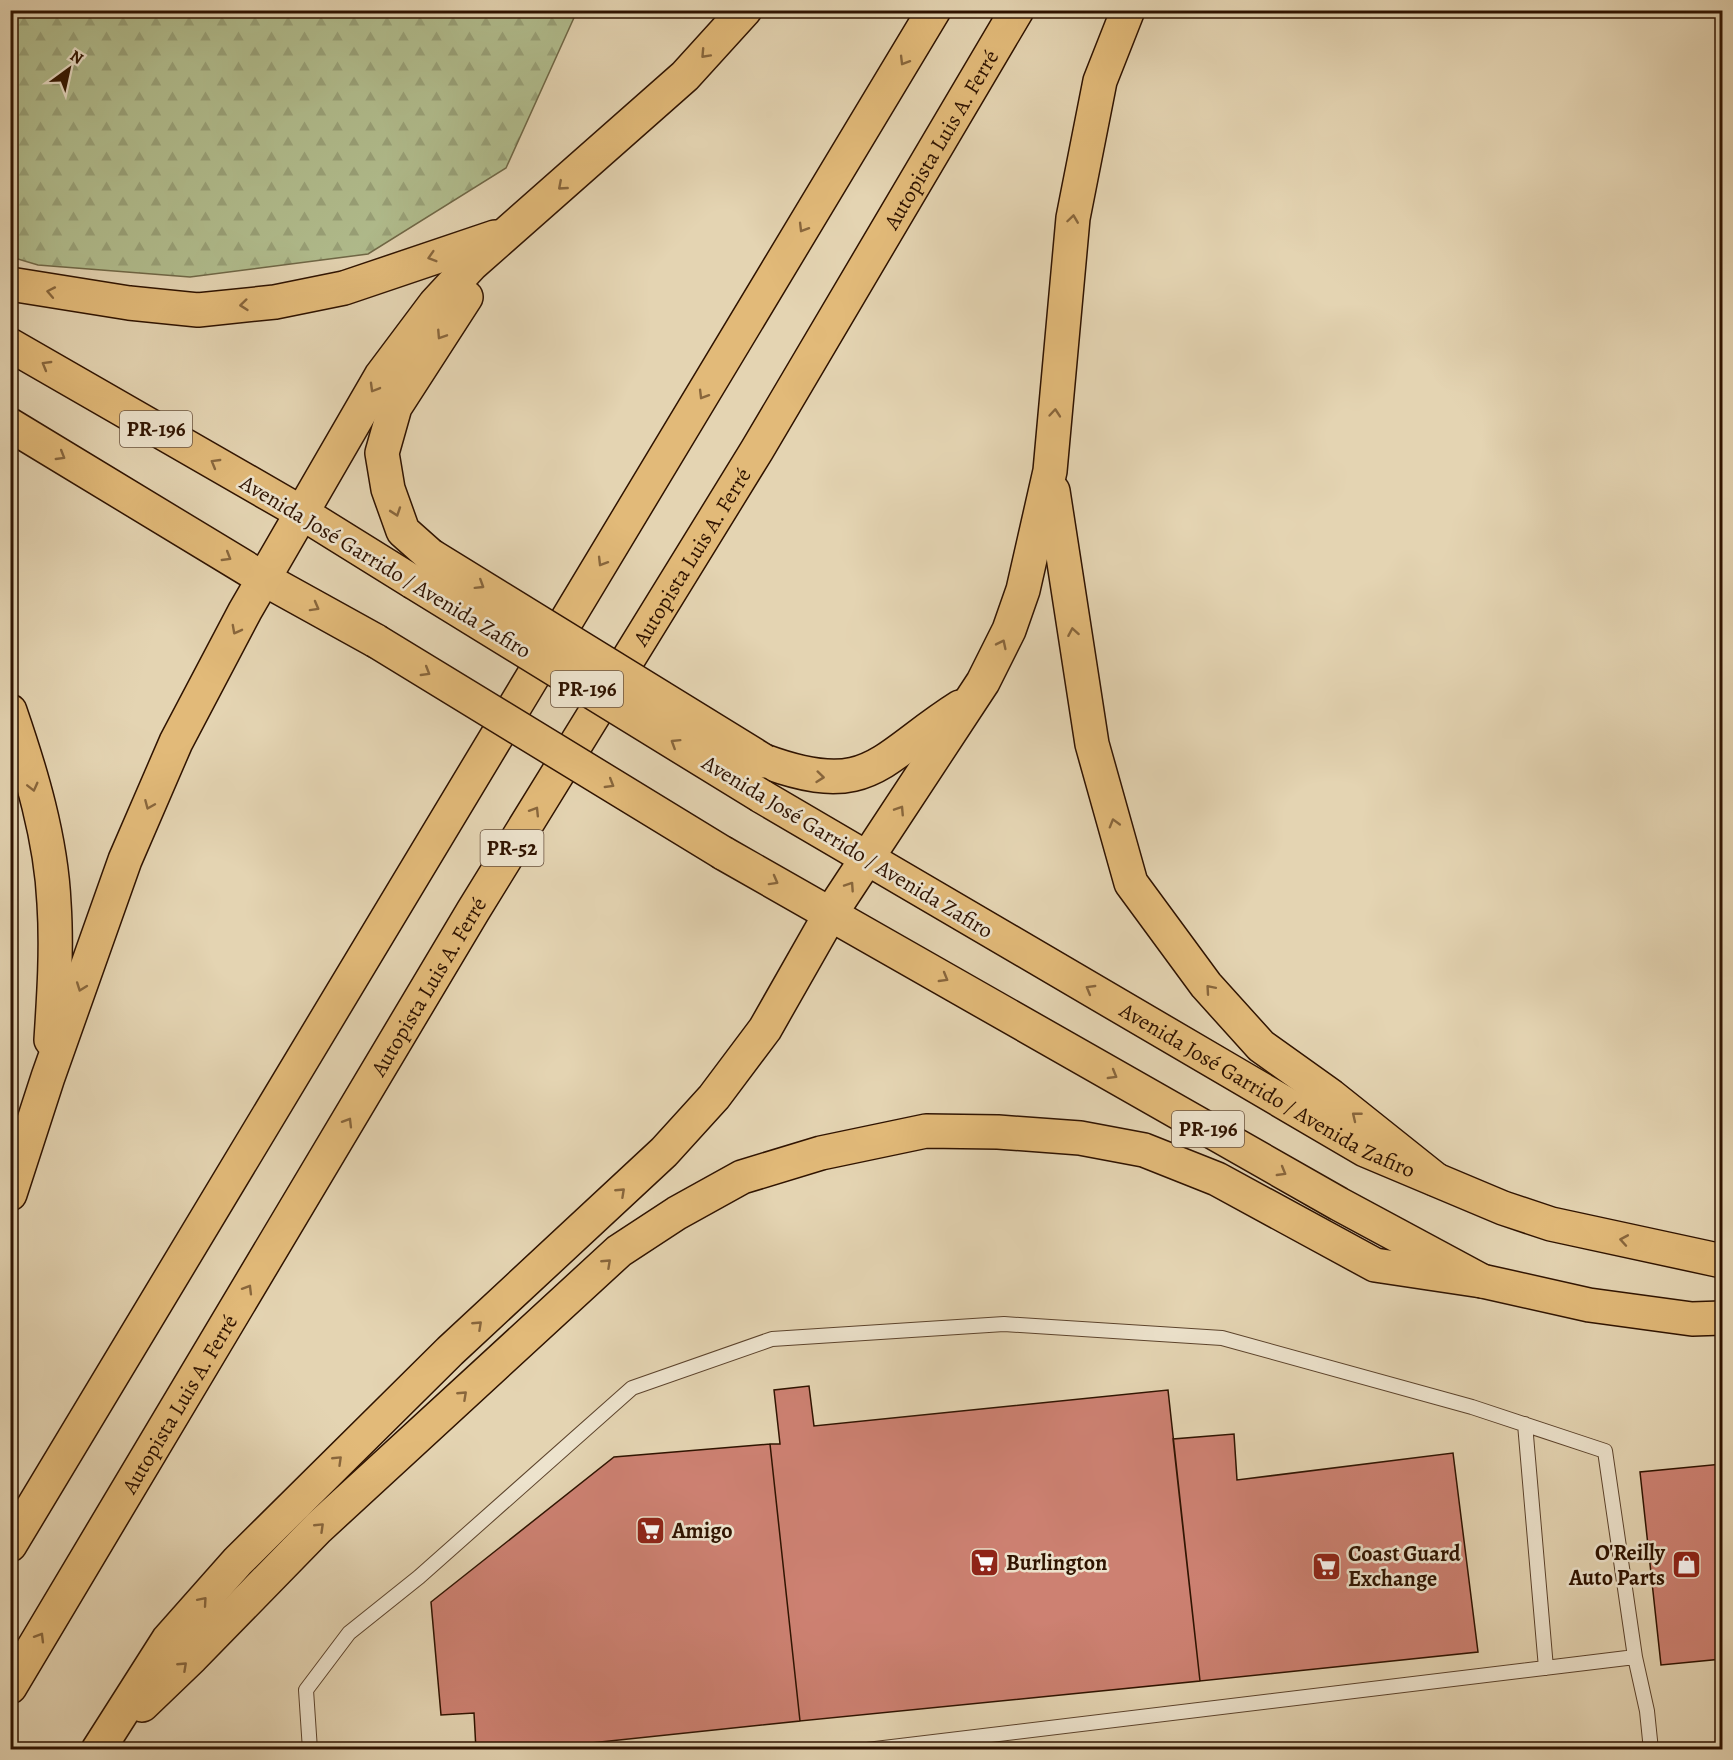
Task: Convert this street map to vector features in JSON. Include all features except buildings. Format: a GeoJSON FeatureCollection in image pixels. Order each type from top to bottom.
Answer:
{"type":"FeatureCollection","features":[{"type":"Feature","properties":{"kind":"main road"},"geometry":{"type":"LineString","coordinates":[[10,1194],[48,1077],[125,860],[167,764],[264,579],[381,376],[435,304],[471,265],[685,76],[745,10]]}},
{"type":"Feature","properties":{"kind":"main road"},"geometry":{"type":"LineString","coordinates":[[10,1545],[934,10]]}},
{"type":"Feature","properties":{"kind":"main road","name":"Autopista Luis A. Ferré"},"geometry":{"type":"LineString","coordinates":[[10,1687],[473,911],[757,450],[1017,10]]}},
{"type":"Feature","properties":{"kind":"main road"},"geometry":{"type":"LineString","coordinates":[[104,1742],[168,1640],[245,1553],[450,1351],[664,1152],[714,1097],[765,1029],[831,913],[984,682],[1009,630],[1023,590],[1050,471],[1073,218],[1100,81],[1128,10]]}},
{"type":"Feature","properties":{"kind":"main road"},"geometry":{"type":"LineString","coordinates":[[10,284],[129,303],[209,309],[275,302],[344,288],[406,265],[508,233]]}},
{"type":"Feature","properties":{"kind":"main road"},"geometry":{"type":"LineString","coordinates":[[508,233],[395,407],[382,453],[388,489],[403,531],[430,555],[764,761],[798,774],[826,778],[850,777],[892,759],[927,728],[971,700]]}},
{"type":"Feature","properties":{"kind":"main road","name":"Avenida José Garrido / Avenida Zafiro"},"geometry":{"type":"LineString","coordinates":[[10,345],[302,513],[760,796],[1365,1150],[1503,1208],[1551,1224],[1722,1261]]}},
{"type":"Feature","properties":{"kind":"main road","name":"PR-196"},"geometry":{"type":"LineString","coordinates":[[10,425],[264,579],[376,641],[723,853],[1339,1204],[1482,1281],[1589,1305],[1712,1321]]}},
{"type":"Feature","properties":{"kind":"main road"},"geometry":{"type":"LineString","coordinates":[[1050,471],[1070,618],[1092,744],[1131,883],[1206,985],[1261,1046],[1331,1096],[1435,1179]]}},
{"type":"Feature","properties":{"kind":"main road"},"geometry":{"type":"LineString","coordinates":[[10,711],[26,758],[44,831],[54,901],[54,993],[48,1077]]}},
{"type":"Feature","properties":{"kind":"main road"},"geometry":{"type":"LineString","coordinates":[[104,1742],[192,1658],[318,1528],[619,1251],[677,1213],[742,1177],[821,1153],[926,1131],[998,1132],[1080,1138],[1144,1150],[1216,1179],[1375,1265],[1482,1281]]}},
{"type":"Feature","properties":{"kind":"main road"},"geometry":{"type":"LineString","coordinates":[[1671,1249],[1722,1242]]}},
{"type":"Feature","properties":{"kind":"lane"},"geometry":{"type":"LineString","coordinates":[[310,1749],[306,1690],[349,1633],[419,1577],[632,1388],[772,1339],[1004,1324],[1222,1338],[1472,1407],[1605,1451],[1635,1657],[1647,1711],[1651,1749]]}},
{"type":"Feature","properties":{"kind":"lane"},"geometry":{"type":"LineString","coordinates":[[1525,1425],[1546,1668]]}},
{"type":"Feature","properties":{"kind":"lane"},"geometry":{"type":"LineString","coordinates":[[867,1749],[1635,1657]]}},
{"type":"Feature","properties":{"kind":"green space"},"geometry":{"type":"Polygon","coordinates":[[[10,11],[577,11],[506,168],[368,254],[190,277],[38,265],[11,257],[10,11]]]}},
{"type":"Feature","properties":{"kind":"place","name":"Amigo"},"geometry":{"type":"Point","coordinates":[651,1530]}},
{"type":"Feature","properties":{"kind":"place","name":"Burlington"},"geometry":{"type":"Point","coordinates":[985,1562]}},
{"type":"Feature","properties":{"kind":"place","name":"O'Reilly Auto Parts"},"geometry":{"type":"Point","coordinates":[1686,1565]}},
{"type":"Feature","properties":{"kind":"place","name":"Coast Guard Exchange"},"geometry":{"type":"Point","coordinates":[1327,1566]}}]}
